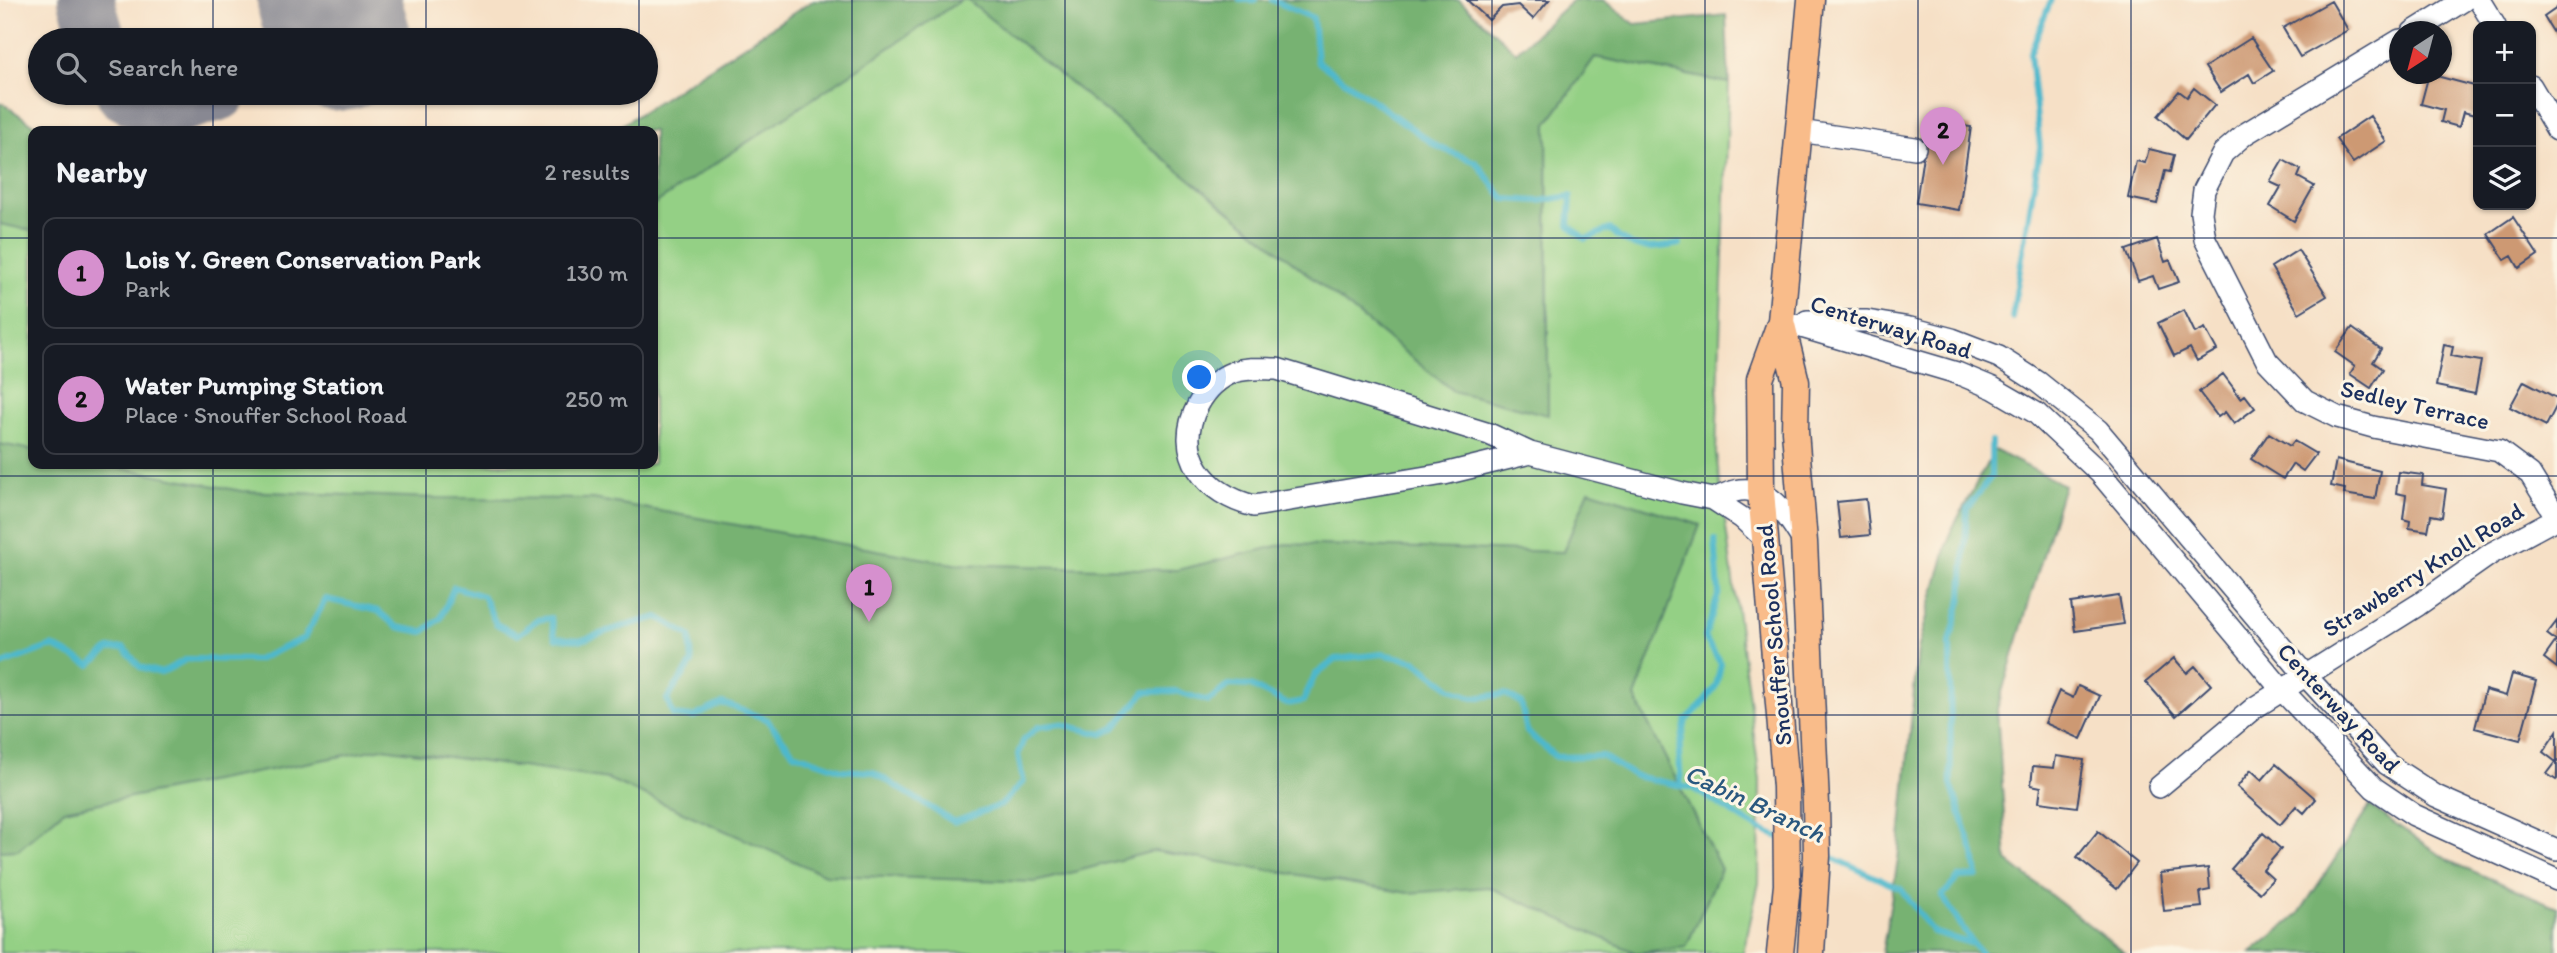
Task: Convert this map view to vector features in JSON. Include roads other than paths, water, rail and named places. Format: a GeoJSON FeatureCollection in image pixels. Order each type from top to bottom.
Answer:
{"type":"FeatureCollection","features":[{"type":"Feature","properties":{"kind":"main road","name":"Snouffer School Road"},"geometry":{"type":"LineString","coordinates":[[1780,953],[1787,885],[1786,787],[1761,491],[1760,379],[1782,321],[1811,0]]}},
{"type":"Feature","properties":{"kind":"main road","name":"Snouffer School Road"},"geometry":{"type":"LineString","coordinates":[[1782,321],[1796,382],[1795,430],[1804,542],[1816,804],[1815,903],[1811,953]]}},
{"type":"Feature","properties":{"kind":"street"},"geometry":{"type":"LineString","coordinates":[[2431,21],[2464,0]]}},
{"type":"Feature","properties":{"kind":"street"},"geometry":{"type":"LineString","coordinates":[[2479,0],[2492,21]]}},
{"type":"Feature","properties":{"kind":"street","name":"Sedley Terrace"},"geometry":{"type":"LineString","coordinates":[[2389,46],[2245,134],[2223,153],[2204,190],[2201,212],[2205,239],[2267,361],[2305,401],[2337,417],[2373,427],[2499,451],[2530,474],[2557,518]]}},
{"type":"Feature","properties":{"kind":"street"},"geometry":{"type":"LineString","coordinates":[[2536,94],[2557,130]]}},
{"type":"Feature","properties":{"kind":"street"},"geometry":{"type":"LineString","coordinates":[[1799,131],[1915,148]]}},
{"type":"Feature","properties":{"kind":"street","name":"Centerway Road"},"geometry":{"type":"LineString","coordinates":[[1782,321],[1867,321],[1910,328],[1952,339],[1999,358],[2038,382],[2098,430],[2305,675],[2387,764],[2436,796],[2557,850]]}},
{"type":"Feature","properties":{"kind":"street","name":"Centerway Road"},"geometry":{"type":"LineString","coordinates":[[1782,321],[1957,373],[1993,388],[2036,413],[2100,473],[2282,690],[2374,788],[2414,815],[2557,880]]}},
{"type":"Feature","properties":{"kind":"street"},"geometry":{"type":"LineString","coordinates":[[1530,453],[1444,474],[1254,506],[1236,502],[1209,484],[1197,468],[1189,441],[1195,411],[1205,394],[1225,377],[1251,368],[1277,369],[1478,430],[1530,453],[1713,499],[1742,518],[1766,540]]}},
{"type":"Feature","properties":{"kind":"street"},"geometry":{"type":"LineString","coordinates":[[1713,499],[1739,490],[1761,491],[1785,512],[1804,542]]}},
{"type":"Feature","properties":{"kind":"street","name":"Strawberry Knoll Road"},"geometry":{"type":"LineString","coordinates":[[2159,787],[2254,708],[2418,605],[2492,553],[2557,518]]}},
{"type":"Feature","properties":{"kind":"waterway"},"geometry":{"type":"LineString","coordinates":[[1240,0],[1255,0]]}},
{"type":"Feature","properties":{"kind":"waterway"},"geometry":{"type":"LineString","coordinates":[[1272,0],[1313,18],[1317,61],[1438,147],[1476,162],[1504,199],[1539,201],[1571,196],[1569,225],[1585,239],[1610,229],[1634,246],[1680,244]]}},
{"type":"Feature","properties":{"kind":"waterway"},"geometry":{"type":"LineString","coordinates":[[2012,318],[2040,147],[2030,54],[2051,0]]}},
{"type":"Feature","properties":{"kind":"waterway"},"geometry":{"type":"LineString","coordinates":[[1973,944],[1942,896],[1959,877],[1977,876],[1974,854],[1951,784],[1950,642],[1962,597],[1967,509],[1991,477],[1991,442]]}},
{"type":"Feature","properties":{"kind":"waterway"},"geometry":{"type":"LineString","coordinates":[[1681,786],[1679,753],[1686,720],[1716,686],[1721,664],[1705,638],[1719,592],[1715,540]]}},
{"type":"Feature","properties":{"kind":"waterway","name":"Cabin Branch"},"geometry":{"type":"LineString","coordinates":[[0,665],[52,646],[90,665],[109,649],[124,648],[140,667],[161,673],[187,659],[257,660],[304,638],[326,599],[378,611],[397,627],[423,632],[441,618],[454,587],[483,596],[496,624],[518,635],[537,620],[551,618],[555,638],[582,640],[658,617],[690,636],[692,663],[667,699],[673,715],[693,717],[723,703],[766,719],[794,753],[842,770],[873,772],[954,822],[1001,805],[1023,782],[1018,754],[1024,739],[1038,727],[1060,724],[1102,734],[1114,728],[1145,692],[1175,691],[1208,701],[1229,685],[1251,686],[1287,704],[1303,701],[1315,675],[1336,659],[1382,654],[1415,661],[1450,688],[1473,698],[1505,694],[1521,703],[1527,732],[1556,757],[1602,756],[1635,776],[1692,788],[1757,828],[1781,838]]}},
{"type":"Feature","properties":{"kind":"waterway","name":"Cabin Branch"},"geometry":{"type":"LineString","coordinates":[[1824,854],[1901,889],[1933,932],[1973,944],[1981,953]]}},
{"type":"Feature","properties":{"kind":"place","name":"Water Pumping Station"},"geometry":{"type":"Point","coordinates":[1943,165]}},
{"type":"Feature","properties":{"kind":"place","name":"Lois Y. Green Conservation Park"},"geometry":{"type":"Point","coordinates":[869,622]}}]}
